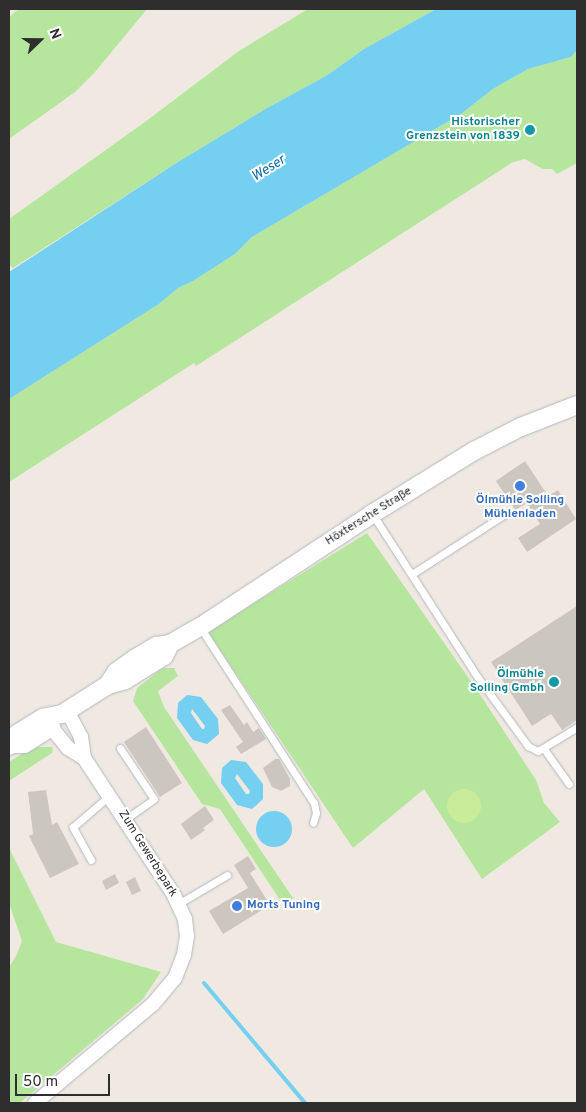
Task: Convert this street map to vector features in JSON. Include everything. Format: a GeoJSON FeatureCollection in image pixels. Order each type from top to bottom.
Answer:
{"type":"FeatureCollection","features":[{"type":"Feature","properties":{"kind":"street","name":"Höxtersche Straße"},"geometry":{"type":"LineString","coordinates":[[10,745],[24,744],[108,685],[116,672],[136,658],[156,646],[170,644],[200,627],[372,514],[474,451],[520,428],[577,405]]}},
{"type":"Feature","properties":{"kind":"street","name":"Zum Gewerbepark"},"geometry":{"type":"LineString","coordinates":[[60,717],[81,738],[84,758]]}},
{"type":"Feature","properties":{"kind":"street","name":"Zum Gewerbepark"},"geometry":{"type":"LineString","coordinates":[[35,1103],[153,1004],[175,978],[184,955],[187,936],[185,919],[178,904],[126,819],[84,758],[68,748],[60,717]]}},
{"type":"Feature","properties":{"kind":"lane"},"geometry":{"type":"LineString","coordinates":[[372,514],[474,672],[528,746],[538,751],[544,749],[577,727]]}},
{"type":"Feature","properties":{"kind":"lane"},"geometry":{"type":"LineString","coordinates":[[412,574],[505,514]]}},
{"type":"Feature","properties":{"kind":"lane"},"geometry":{"type":"LineString","coordinates":[[200,627],[309,795],[316,812],[312,823]]}},
{"type":"Feature","properties":{"kind":"lane"},"geometry":{"type":"LineString","coordinates":[[120,748],[154,799],[126,819]]}},
{"type":"Feature","properties":{"kind":"lane"},"geometry":{"type":"LineString","coordinates":[[544,749],[569,784]]}},
{"type":"Feature","properties":{"kind":"lane"},"geometry":{"type":"LineString","coordinates":[[91,860],[73,826],[110,795]]}},
{"type":"Feature","properties":{"kind":"lane"},"geometry":{"type":"LineString","coordinates":[[178,904],[227,875]]}},
{"type":"Feature","properties":{"kind":"green space"},"geometry":{"type":"Polygon","coordinates":[[[19,9],[147,9],[95,72],[75,92],[9,139],[9,17],[19,9]]]}},
{"type":"Feature","properties":{"kind":"green space"},"geometry":{"type":"Polygon","coordinates":[[[308,9],[436,9],[364,49],[326,76],[267,108],[178,162],[13,268],[9,265],[9,219],[145,122],[239,51],[308,9]]]}},
{"type":"Feature","properties":{"kind":"green space"},"geometry":{"type":"Polygon","coordinates":[[[577,50],[577,163],[557,174],[552,169],[543,169],[525,159],[513,162],[196,366],[194,363],[9,482],[9,399],[159,304],[178,288],[193,281],[235,254],[252,237],[461,114],[493,89],[528,69],[571,57],[577,50]]]}},
{"type":"Feature","properties":{"kind":"green space"},"geometry":{"type":"Polygon","coordinates":[[[367,533],[477,690],[536,780],[544,803],[560,822],[482,879],[424,789],[353,848],[208,632],[367,533]]]}},
{"type":"Feature","properties":{"kind":"green space"},"geometry":{"type":"Polygon","coordinates":[[[163,668],[174,668],[178,676],[158,691],[164,707],[293,898],[284,906],[220,809],[202,804],[133,701],[137,688],[163,668]]]}},
{"type":"Feature","properties":{"kind":"green space"},"geometry":{"type":"Polygon","coordinates":[[[33,747],[53,747],[52,753],[9,781],[9,762],[33,747]]]}},
{"type":"Feature","properties":{"kind":"green space"},"geometry":{"type":"Polygon","coordinates":[[[464,789],[471,790],[476,794],[480,799],[480,813],[476,818],[471,822],[464,823],[457,822],[452,818],[448,813],[447,806],[448,799],[452,794],[457,790],[464,789]]]}},
{"type":"Feature","properties":{"kind":"green space"},"geometry":{"type":"Polygon","coordinates":[[[9,848],[56,942],[161,972],[143,999],[20,1103],[9,1103],[9,967],[22,941],[9,903],[9,848]]]}},
{"type":"Feature","properties":{"kind":"water","name":"Weser"},"geometry":{"type":"Polygon","coordinates":[[[436,9],[577,9],[577,50],[571,57],[528,69],[493,89],[461,114],[252,237],[235,254],[193,281],[178,288],[159,304],[9,399],[9,272],[178,162],[267,108],[326,76],[364,49],[436,9]]]}},
{"type":"Feature","properties":{"kind":"water"},"geometry":{"type":"Polygon","coordinates":[[[187,695],[201,697],[218,719],[219,734],[207,744],[193,740],[177,718],[178,703],[187,695]],[[192,709],[191,713],[202,729],[205,726],[192,709]]]}},
{"type":"Feature","properties":{"kind":"water"},"geometry":{"type":"Polygon","coordinates":[[[231,760],[246,762],[263,784],[263,799],[252,809],[237,805],[221,783],[222,768],[231,760]],[[237,774],[235,778],[246,794],[249,794],[250,791],[237,774]]]}},
{"type":"Feature","properties":{"kind":"water"},"geometry":{"type":"Polygon","coordinates":[[[274,811],[281,812],[287,816],[291,822],[291,836],[287,842],[281,846],[274,847],[267,846],[261,842],[257,836],[256,829],[257,822],[261,816],[267,812],[274,811]]]}},
{"type":"Feature","properties":{"kind":"building"},"geometry":{"type":"Polygon","coordinates":[[[525,461],[548,496],[558,490],[576,519],[527,552],[518,538],[540,524],[527,503],[515,510],[496,481],[525,461]]]}},
{"type":"Feature","properties":{"kind":"building","name":"Ölmühle Solling Gmbh"},"geometry":{"type":"Polygon","coordinates":[[[577,606],[577,720],[562,730],[551,714],[532,726],[491,662],[577,606]]]}},
{"type":"Feature","properties":{"kind":"building"},"geometry":{"type":"Polygon","coordinates":[[[230,705],[244,725],[247,722],[253,732],[259,728],[266,739],[241,754],[236,747],[243,742],[221,710],[230,705]]]}},
{"type":"Feature","properties":{"kind":"building"},"geometry":{"type":"Polygon","coordinates":[[[146,727],[182,783],[160,797],[124,742],[146,727]]]}},
{"type":"Feature","properties":{"kind":"building"},"geometry":{"type":"Polygon","coordinates":[[[275,759],[279,759],[290,779],[290,786],[281,791],[272,787],[263,768],[275,759]]]}},
{"type":"Feature","properties":{"kind":"building"},"geometry":{"type":"Polygon","coordinates":[[[46,790],[52,825],[57,822],[79,864],[50,878],[29,836],[33,834],[28,792],[46,790]]]}},
{"type":"Feature","properties":{"kind":"building"},"geometry":{"type":"Polygon","coordinates":[[[205,806],[214,820],[203,828],[205,830],[191,840],[181,824],[205,806]]]}},
{"type":"Feature","properties":{"kind":"building"},"geometry":{"type":"Polygon","coordinates":[[[248,856],[256,869],[250,873],[270,905],[223,934],[209,911],[248,888],[234,865],[248,856]]]}},
{"type":"Feature","properties":{"kind":"building"},"geometry":{"type":"Polygon","coordinates":[[[115,874],[119,883],[106,890],[102,881],[115,874]]]}},
{"type":"Feature","properties":{"kind":"building"},"geometry":{"type":"Polygon","coordinates":[[[135,877],[141,891],[132,895],[126,882],[135,877]]]}},
{"type":"Feature","properties":{"kind":"waterway"},"geometry":{"type":"LineString","coordinates":[[204,983],[305,1103]]}},
{"type":"Feature","properties":{"kind":"place","name":"Historischer Grenzstein von 1839"},"geometry":{"type":"Point","coordinates":[530,130]}},
{"type":"Feature","properties":{"kind":"place","name":"Ölmühle Solling Mühlenladen"},"geometry":{"type":"Point","coordinates":[520,486]}},
{"type":"Feature","properties":{"kind":"place","name":"Ölmühle Solling Gmbh"},"geometry":{"type":"Point","coordinates":[554,682]}},
{"type":"Feature","properties":{"kind":"place","name":"Morts Tuning"},"geometry":{"type":"Point","coordinates":[237,906]}}]}
